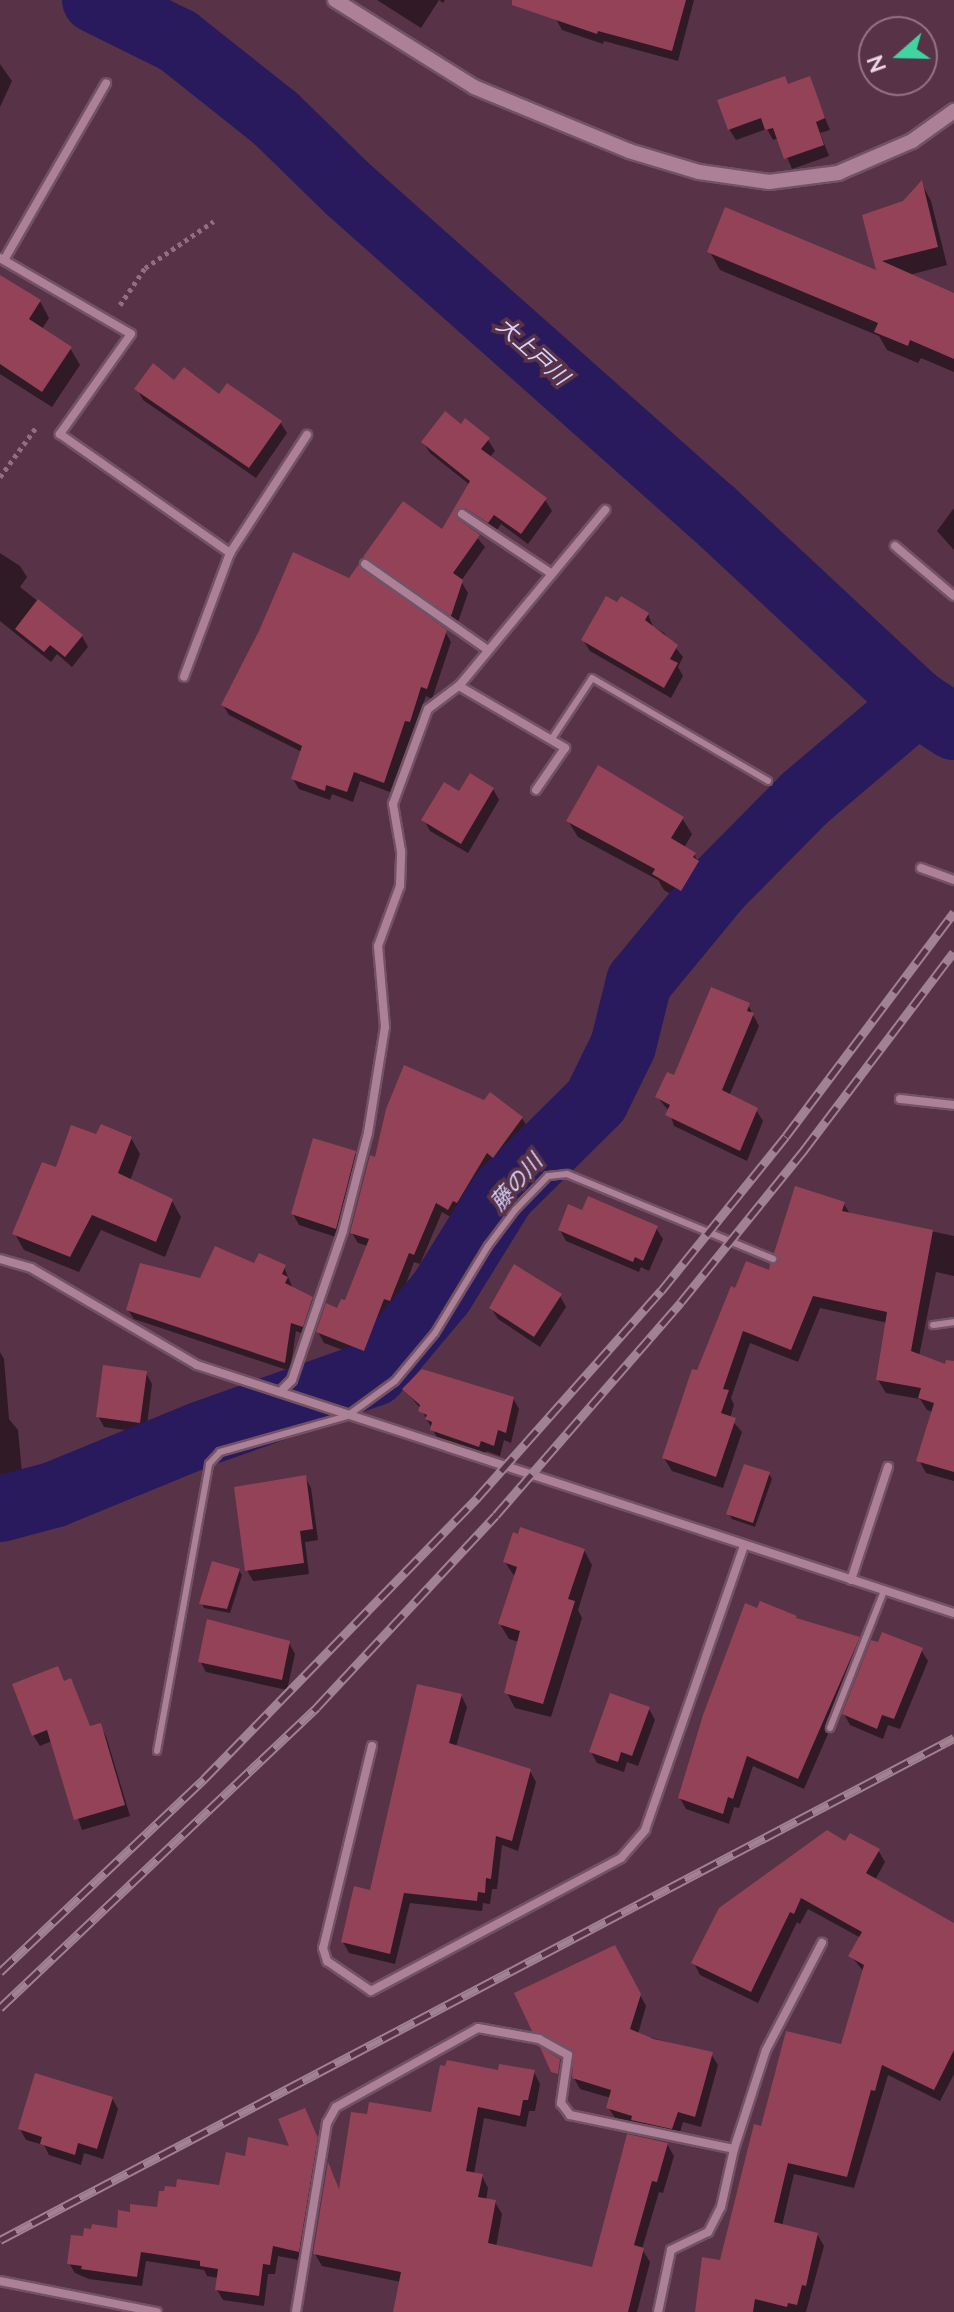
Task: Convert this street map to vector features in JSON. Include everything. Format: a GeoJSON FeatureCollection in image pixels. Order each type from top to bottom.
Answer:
{"type":"FeatureCollection","features":[{"type":"Feature","properties":{"kind":"street"},"geometry":{"type":"LineString","coordinates":[[335,0],[474,87],[629,151],[699,172],[769,182],[838,173],[912,141],[953,117]]}},
{"type":"Feature","properties":{"kind":"street"},"geometry":{"type":"LineString","coordinates":[[106,83],[2,259],[131,334],[60,434],[230,553]]}},
{"type":"Feature","properties":{"kind":"street"},"geometry":{"type":"LineString","coordinates":[[184,677],[230,553],[307,435]]}},
{"type":"Feature","properties":{"kind":"street"},"geometry":{"type":"LineString","coordinates":[[286,1391],[343,1231],[368,1133],[385,1027],[378,946],[400,886],[401,851],[393,804],[428,709],[459,686],[605,510]]}},
{"type":"Feature","properties":{"kind":"street"},"geometry":{"type":"LineString","coordinates":[[462,514],[552,574]]}},
{"type":"Feature","properties":{"kind":"street"},"geometry":{"type":"LineString","coordinates":[[895,546],[954,596]]}},
{"type":"Feature","properties":{"kind":"street"},"geometry":{"type":"LineString","coordinates":[[365,564],[488,650]]}},
{"type":"Feature","properties":{"kind":"street"},"geometry":{"type":"LineString","coordinates":[[459,686],[565,748],[536,790]]}},
{"type":"Feature","properties":{"kind":"street"},"geometry":{"type":"LineString","coordinates":[[921,868],[954,880]]}},
{"type":"Feature","properties":{"kind":"street"},"geometry":{"type":"LineString","coordinates":[[900,1099],[954,1105]]}},
{"type":"Feature","properties":{"kind":"street"},"geometry":{"type":"LineString","coordinates":[[0,1259],[31,1268],[197,1365],[286,1391],[319,1407],[954,1613]]}},
{"type":"Feature","properties":{"kind":"street"},"geometry":{"type":"LineString","coordinates":[[851,1580],[888,1467]]}},
{"type":"Feature","properties":{"kind":"street"},"geometry":{"type":"LineString","coordinates":[[372,1746],[323,1948],[327,1961],[371,1991],[621,1858],[645,1830],[744,1546]]}},
{"type":"Feature","properties":{"kind":"street"},"geometry":{"type":"LineString","coordinates":[[658,2312],[671,2250],[708,2232],[721,2207],[734,2149],[766,2050],[822,1943]]}},
{"type":"Feature","properties":{"kind":"street"},"geometry":{"type":"LineString","coordinates":[[296,2312],[327,2123],[336,2107],[478,2028],[539,2039],[568,2055],[561,2103],[570,2115],[734,2149]]}},
{"type":"Feature","properties":{"kind":"street"},"geometry":{"type":"LineString","coordinates":[[0,2281],[153,2312]]}},
{"type":"Feature","properties":{"kind":"lane"},"geometry":{"type":"LineString","coordinates":[[551,740],[592,678],[768,781]]}},
{"type":"Feature","properties":{"kind":"lane"},"geometry":{"type":"LineString","coordinates":[[157,1751],[209,1464],[220,1452],[347,1416],[395,1381],[435,1333],[488,1246],[515,1210],[548,1176],[567,1174],[773,1259]]}},
{"type":"Feature","properties":{"kind":"lane"},"geometry":{"type":"LineString","coordinates":[[933,1325],[954,1322]]}},
{"type":"Feature","properties":{"kind":"lane"},"geometry":{"type":"LineString","coordinates":[[830,1728],[884,1591]]}},
{"type":"Feature","properties":{"kind":"building"},"geometry":{"type":"Polygon","coordinates":[[[512,0],[686,0],[672,51],[598,31],[597,34],[512,5],[512,0]]]}},
{"type":"Feature","properties":{"kind":"building"},"geometry":{"type":"Polygon","coordinates":[[[785,76],[788,84],[810,76],[825,118],[816,122],[824,145],[784,159],[773,128],[765,130],[761,118],[728,130],[717,100],[785,76]]]}},
{"type":"Feature","properties":{"kind":"building"},"geometry":{"type":"Polygon","coordinates":[[[922,180],[938,247],[882,261],[954,293],[954,359],[910,340],[908,346],[874,332],[878,323],[707,252],[725,207],[876,270],[862,215],[903,201],[922,180]]]}},
{"type":"Feature","properties":{"kind":"building"},"geometry":{"type":"Polygon","coordinates":[[[0,275],[41,300],[29,319],[72,347],[42,392],[0,364],[0,275]]]}},
{"type":"Feature","properties":{"kind":"building"},"geometry":{"type":"Polygon","coordinates":[[[153,363],[174,380],[184,367],[219,394],[227,383],[282,421],[249,468],[134,389],[153,363]]]}},
{"type":"Feature","properties":{"kind":"building"},"geometry":{"type":"Polygon","coordinates":[[[445,411],[461,424],[465,418],[490,438],[481,449],[547,498],[521,534],[494,515],[488,523],[465,508],[457,510],[458,519],[480,535],[453,573],[463,580],[451,616],[363,557],[403,501],[442,529],[470,481],[421,442],[445,411]]]}},
{"type":"Feature","properties":{"kind":"building"},"geometry":{"type":"Polygon","coordinates":[[[293,552],[349,578],[358,565],[447,630],[427,689],[421,687],[410,722],[405,721],[384,783],[354,772],[347,792],[326,785],[325,791],[291,779],[302,746],[221,705],[259,631],[293,552]]]}},
{"type":"Feature","properties":{"kind":"building"},"geometry":{"type":"Polygon","coordinates":[[[606,596],[617,602],[621,596],[649,613],[645,620],[678,645],[670,659],[678,663],[664,688],[581,640],[606,596]]]}},
{"type":"Feature","properties":{"kind":"building"},"geometry":{"type":"Polygon","coordinates":[[[38,599],[83,635],[65,657],[50,645],[44,652],[15,629],[38,599]]]}},
{"type":"Feature","properties":{"kind":"building"},"geometry":{"type":"Polygon","coordinates":[[[598,765],[684,817],[671,838],[696,853],[693,857],[699,861],[681,891],[652,874],[655,869],[566,821],[598,765]]]}},
{"type":"Feature","properties":{"kind":"building"},"geometry":{"type":"Polygon","coordinates":[[[470,773],[494,788],[461,844],[421,820],[444,782],[459,791],[470,773]]]}},
{"type":"Feature","properties":{"kind":"building"},"geometry":{"type":"Polygon","coordinates":[[[711,987],[750,1003],[747,1011],[754,1013],[722,1090],[758,1108],[740,1151],[665,1115],[670,1105],[655,1097],[667,1072],[674,1075],[711,987]]]}},
{"type":"Feature","properties":{"kind":"building"},"geometry":{"type":"Polygon","coordinates":[[[404,1065],[484,1100],[490,1092],[523,1117],[493,1158],[487,1153],[457,1203],[453,1201],[448,1210],[436,1203],[414,1255],[409,1253],[390,1301],[384,1299],[364,1351],[316,1332],[326,1303],[337,1308],[341,1299],[345,1300],[369,1239],[350,1233],[370,1155],[375,1157],[386,1109],[404,1065]]]}},
{"type":"Feature","properties":{"kind":"building"},"geometry":{"type":"Polygon","coordinates":[[[101,1124],[132,1137],[118,1173],[173,1199],[156,1242],[92,1215],[70,1257],[12,1234],[42,1162],[56,1167],[71,1125],[96,1134],[101,1124]]]}},
{"type":"Feature","properties":{"kind":"building"},"geometry":{"type":"Polygon","coordinates":[[[313,1138],[356,1151],[336,1229],[291,1214],[313,1138]]]}},
{"type":"Feature","properties":{"kind":"building"},"geometry":{"type":"Polygon","coordinates":[[[795,1186],[845,1202],[842,1211],[933,1230],[911,1351],[945,1364],[946,1360],[954,1361],[954,1472],[916,1461],[934,1403],[918,1398],[921,1388],[876,1380],[887,1312],[813,1296],[791,1350],[743,1331],[723,1389],[729,1390],[721,1413],[736,1418],[716,1477],[662,1458],[692,1369],[697,1370],[731,1286],[735,1288],[746,1261],[769,1270],[770,1264],[778,1262],[774,1253],[795,1186]]]}},
{"type":"Feature","properties":{"kind":"building"},"geometry":{"type":"Polygon","coordinates":[[[588,1196],[658,1226],[643,1261],[635,1257],[633,1262],[558,1230],[568,1204],[582,1210],[588,1196]]]}},
{"type":"Feature","properties":{"kind":"building"},"geometry":{"type":"Polygon","coordinates":[[[215,1246],[254,1263],[259,1253],[286,1265],[282,1274],[288,1277],[285,1283],[313,1297],[303,1327],[291,1323],[285,1363],[126,1310],[140,1263],[200,1278],[215,1246]]]}},
{"type":"Feature","properties":{"kind":"building"},"geometry":{"type":"Polygon","coordinates":[[[514,1264],[562,1294],[534,1337],[489,1308],[514,1264]]]}},
{"type":"Feature","properties":{"kind":"building"},"geometry":{"type":"Polygon","coordinates":[[[103,1365],[147,1371],[140,1423],[96,1417],[103,1365]]]}},
{"type":"Feature","properties":{"kind":"building"},"geometry":{"type":"Polygon","coordinates":[[[422,1369],[514,1397],[506,1433],[498,1430],[494,1446],[481,1441],[479,1447],[430,1430],[432,1422],[425,1419],[427,1415],[418,1411],[420,1405],[402,1389],[422,1369]]]}},
{"type":"Feature","properties":{"kind":"building"},"geometry":{"type":"Polygon","coordinates":[[[744,1464],[770,1472],[753,1523],[726,1514],[744,1464]]]}},
{"type":"Feature","properties":{"kind":"building"},"geometry":{"type":"Polygon","coordinates":[[[306,1475],[313,1529],[300,1531],[304,1563],[245,1571],[234,1487],[306,1475]]]}},
{"type":"Feature","properties":{"kind":"building"},"geometry":{"type":"Polygon","coordinates":[[[520,1527],[585,1549],[568,1599],[575,1601],[543,1704],[504,1693],[520,1631],[498,1624],[517,1567],[503,1562],[513,1532],[518,1534],[520,1527]]]}},
{"type":"Feature","properties":{"kind":"building"},"geometry":{"type":"Polygon","coordinates":[[[212,1561],[240,1569],[227,1609],[199,1604],[212,1561]]]}},
{"type":"Feature","properties":{"kind":"building"},"geometry":{"type":"Polygon","coordinates":[[[760,1601],[796,1618],[860,1637],[798,1779],[747,1756],[733,1799],[728,1797],[723,1814],[678,1798],[703,1715],[745,1603],[757,1608],[760,1601]]]}},
{"type":"Feature","properties":{"kind":"building"},"geometry":{"type":"Polygon","coordinates":[[[207,1619],[290,1641],[282,1680],[198,1662],[207,1619]]]}},
{"type":"Feature","properties":{"kind":"building"},"geometry":{"type":"Polygon","coordinates":[[[882,1632],[923,1648],[894,1719],[882,1715],[877,1729],[842,1714],[871,1640],[878,1642],[882,1632]]]}},
{"type":"Feature","properties":{"kind":"building"},"geometry":{"type":"Polygon","coordinates":[[[58,1666],[64,1681],[71,1678],[90,1726],[101,1723],[125,1805],[74,1820],[47,1730],[32,1736],[12,1684],[58,1666]]]}},
{"type":"Feature","properties":{"kind":"building"},"geometry":{"type":"Polygon","coordinates":[[[417,1684],[462,1694],[449,1743],[531,1769],[512,1841],[496,1836],[491,1879],[486,1878],[485,1893],[478,1892],[477,1901],[404,1893],[390,1954],[341,1942],[354,1886],[370,1890],[417,1684]]]}},
{"type":"Feature","properties":{"kind":"building"},"geometry":{"type":"Polygon","coordinates":[[[610,1693],[650,1707],[632,1756],[621,1752],[618,1762],[589,1752],[610,1693]]]}},
{"type":"Feature","properties":{"kind":"building"},"geometry":{"type":"Polygon","coordinates":[[[827,1830],[845,1841],[850,1833],[880,1849],[866,1873],[954,1923],[954,2050],[934,2090],[882,2065],[875,2091],[871,2090],[847,2177],[788,2163],[774,2222],[818,2233],[806,2286],[802,2285],[797,2305],[788,2303],[787,2307],[755,2299],[753,2312],[695,2312],[702,2257],[720,2260],[754,2124],[761,2126],[786,2031],[841,2044],[864,1965],[848,1956],[862,1932],[801,1898],[794,1914],[790,1912],[751,1992],[691,1963],[719,1908],[827,1830]]]}},
{"type":"Feature","properties":{"kind":"building"},"geometry":{"type":"Polygon","coordinates":[[[615,1945],[641,1994],[630,2029],[654,2039],[713,2052],[695,2117],[678,2112],[672,2129],[631,2120],[632,2116],[606,2108],[611,2090],[572,2078],[574,2051],[532,2031],[514,1993],[615,1945]]]}},
{"type":"Feature","properties":{"kind":"building"},"geometry":{"type":"Polygon","coordinates":[[[540,2047],[560,2059],[558,2074],[551,2072],[540,2047]]]}},
{"type":"Feature","properties":{"kind":"building"},"geometry":{"type":"Polygon","coordinates":[[[447,2060],[498,2070],[499,2064],[535,2070],[528,2100],[523,2100],[520,2116],[478,2107],[466,2171],[483,2174],[478,2197],[496,2200],[488,2243],[592,2267],[627,2134],[668,2143],[657,2182],[652,2181],[634,2245],[644,2248],[628,2312],[393,2312],[401,2272],[313,2254],[328,2162],[339,2189],[351,2112],[367,2114],[369,2102],[431,2112],[440,2065],[445,2066],[447,2060]]]}},
{"type":"Feature","properties":{"kind":"building"},"geometry":{"type":"Polygon","coordinates":[[[35,2073],[113,2097],[97,2149],[78,2143],[75,2155],[40,2144],[42,2137],[18,2129],[35,2073]]]}},
{"type":"Feature","properties":{"kind":"building"},"geometry":{"type":"Polygon","coordinates":[[[305,2108],[318,2138],[299,2252],[273,2246],[270,2265],[263,2264],[259,2296],[215,2290],[218,2269],[200,2266],[200,2261],[141,2252],[137,2277],[67,2264],[71,2235],[83,2236],[84,2228],[91,2229],[92,2224],[117,2228],[118,2210],[130,2212],[130,2204],[157,2207],[159,2191],[164,2191],[165,2186],[176,2187],[177,2179],[219,2185],[226,2152],[245,2156],[248,2137],[289,2146],[278,2119],[305,2108]]]}},
{"type":"Feature","properties":{"kind":"waterway","name":"大上戸川"},"geometry":{"type":"LineString","coordinates":[[95,0],[178,41],[275,118],[349,190],[712,512],[917,703],[954,727]]}},
{"type":"Feature","properties":{"kind":"waterway","name":"藤の川"},"geometry":{"type":"LineString","coordinates":[[0,1509],[53,1495],[202,1434],[374,1373],[441,1293],[503,1193],[596,1101],[623,1046],[639,982],[719,885],[805,798],[917,703]]}},
{"type":"Feature","properties":{"kind":"railway"},"geometry":{"type":"LineString","coordinates":[[0,1972],[204,1779],[477,1498],[661,1291],[786,1136],[954,912]]}},
{"type":"Feature","properties":{"kind":"railway"},"geometry":{"type":"LineString","coordinates":[[0,2008],[317,1707],[496,1515],[681,1302],[804,1150],[954,952]]}},
{"type":"Feature","properties":{"kind":"railway"},"geometry":{"type":"LineString","coordinates":[[0,2240],[954,1738]]}}]}
